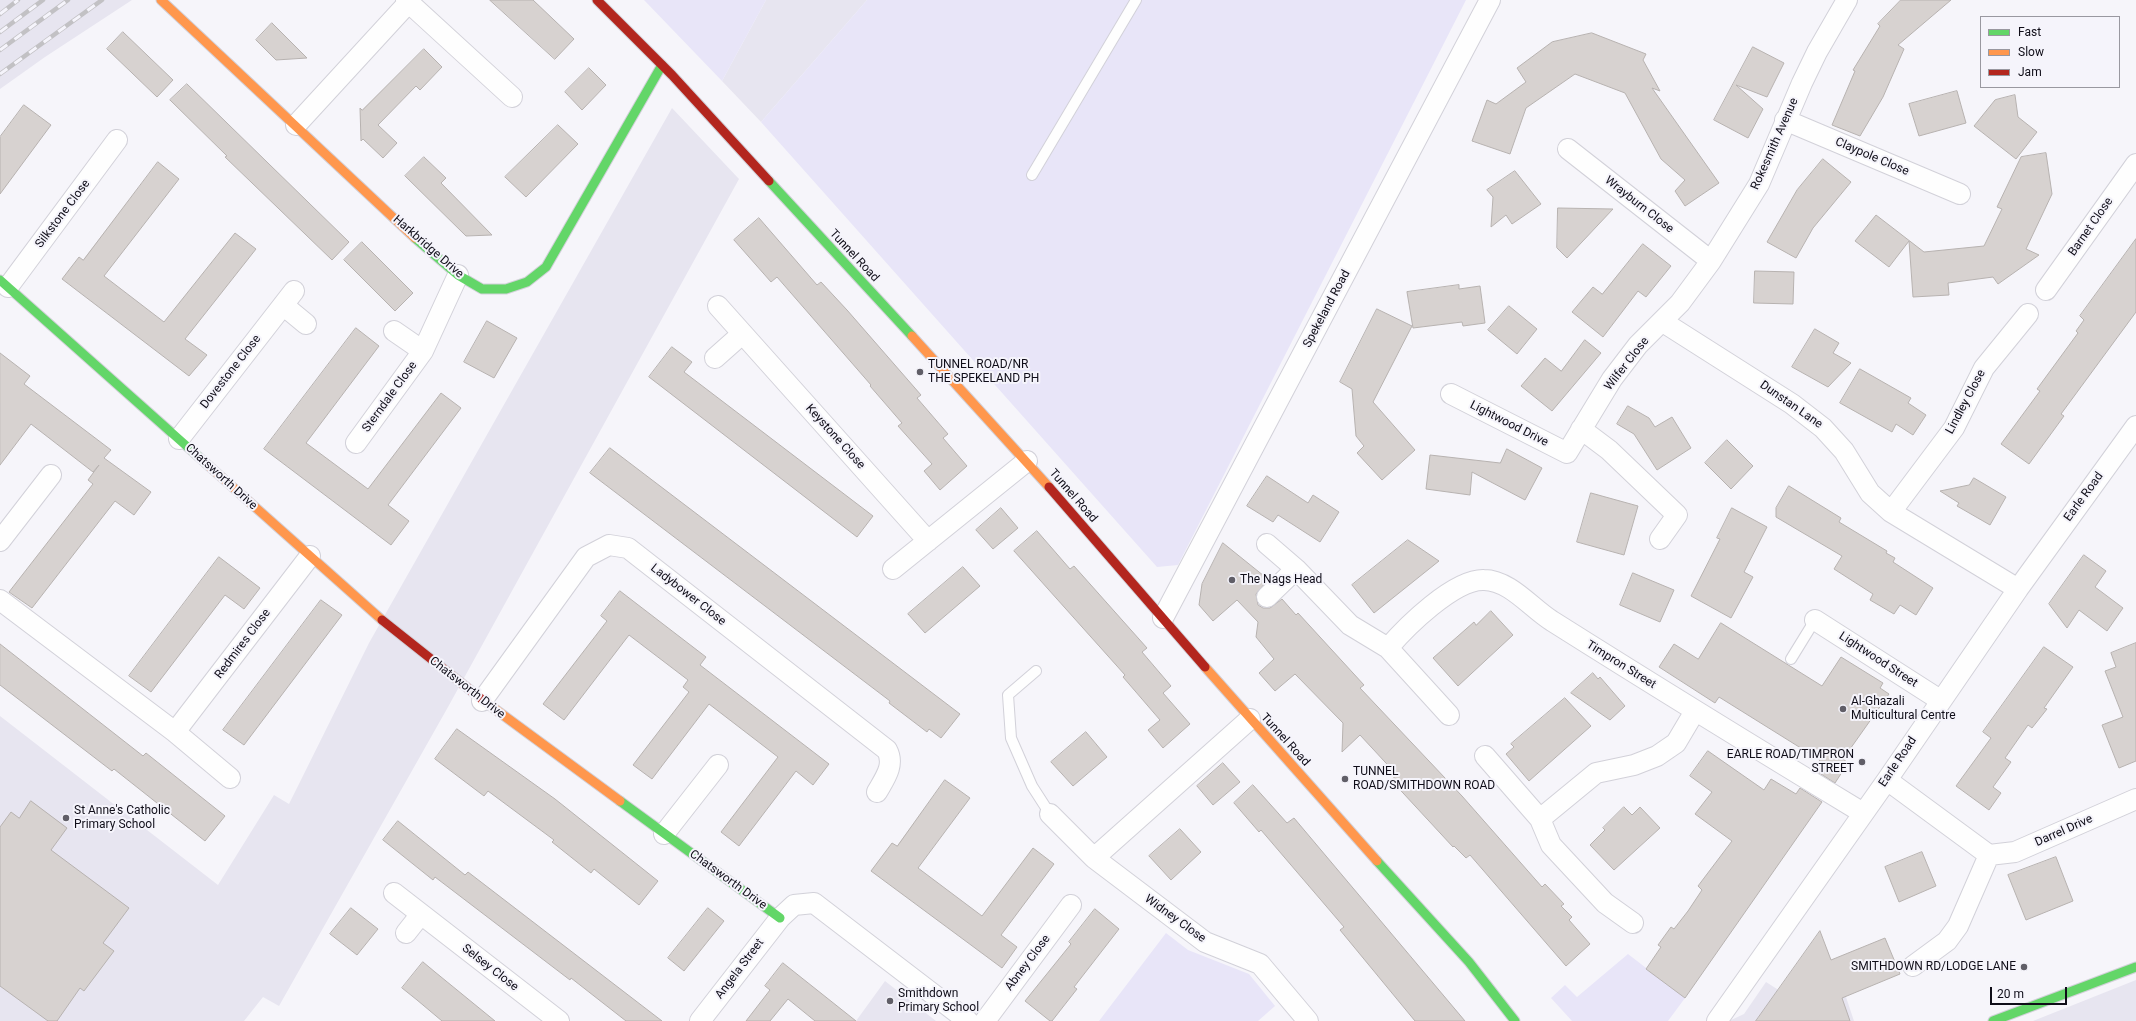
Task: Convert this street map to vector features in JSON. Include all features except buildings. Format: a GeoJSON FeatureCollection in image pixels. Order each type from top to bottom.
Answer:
{"type":"FeatureCollection","features":[{"type":"Feature","properties":{"kind":"main road","name":"Harkbridge Drive"},"geometry":{"type":"LineString","coordinates":[[161,0],[458,275],[482,289],[506,289],[527,282],[546,267],[662,65]]}},
{"type":"Feature","properties":{"kind":"main road","name":"Tunnel Road"},"geometry":{"type":"LineString","coordinates":[[597,0],[672,75],[1027,461],[1250,719],[1469,962],[1515,1021]]}},
{"type":"Feature","properties":{"kind":"main road","name":"Chatsworth Drive"},"geometry":{"type":"LineString","coordinates":[[4,283],[378,616],[461,685],[780,918]]}},
{"type":"Feature","properties":{"kind":"main road"},"geometry":{"type":"LineString","coordinates":[[2003,1020],[2136,967]]}},
{"type":"Feature","properties":{"kind":"street","name":"Spekeland Road"},"geometry":{"type":"LineString","coordinates":[[1164,618],[1490,0]]}},
{"type":"Feature","properties":{"kind":"street","name":"Rokesmith Avenue"},"geometry":{"type":"LineString","coordinates":[[1680,303],[1711,261],[1759,184],[1785,120],[1817,52],[1847,0]]}},
{"type":"Feature","properties":{"kind":"street"},"geometry":{"type":"LineString","coordinates":[[296,125],[408,1],[512,97]]}},
{"type":"Feature","properties":{"kind":"street","name":"Claypole Close"},"geometry":{"type":"LineString","coordinates":[[1785,120],[1960,194]]}},
{"type":"Feature","properties":{"kind":"street","name":"Silkstone Close"},"geometry":{"type":"LineString","coordinates":[[4,283],[117,140]]}},
{"type":"Feature","properties":{"kind":"street","name":"Wrayburn Close"},"geometry":{"type":"LineString","coordinates":[[1568,149],[1711,261]]}},
{"type":"Feature","properties":{"kind":"street","name":"Barnet Close"},"geometry":{"type":"LineString","coordinates":[[2046,290],[2136,164]]}},
{"type":"Feature","properties":{"kind":"street","name":"Sterndale Close"},"geometry":{"type":"LineString","coordinates":[[356,444],[423,351],[458,275]]}},
{"type":"Feature","properties":{"kind":"street","name":"Dovestone Close"},"geometry":{"type":"LineString","coordinates":[[179,439],[289,298],[306,324]]}},
{"type":"Feature","properties":{"kind":"street","name":"Wilfer Close"},"geometry":{"type":"LineString","coordinates":[[1567,453],[1612,379],[1638,345],[1663,322],[1680,303]]}},
{"type":"Feature","properties":{"kind":"street","name":"Keystone Close"},"geometry":{"type":"LineString","coordinates":[[718,306],[928,541]]}},
{"type":"Feature","properties":{"kind":"street","name":"Lindley Close"},"geometry":{"type":"LineString","coordinates":[[1891,512],[1954,428],[1984,368],[2028,314]]}},
{"type":"Feature","properties":{"kind":"street","name":"Dunstan Lane"},"geometry":{"type":"LineString","coordinates":[[1663,322],[1792,404],[1823,428],[1844,451],[1870,493],[1891,512],[2018,589]]}},
{"type":"Feature","properties":{"kind":"street","name":"Sterndale Close"},"geometry":{"type":"LineString","coordinates":[[394,331],[423,351]]}},
{"type":"Feature","properties":{"kind":"street"},"geometry":{"type":"LineString","coordinates":[[715,358],[742,334]]}},
{"type":"Feature","properties":{"kind":"street","name":"Lightwood Drive"},"geometry":{"type":"LineString","coordinates":[[1451,394],[1567,453]]}},
{"type":"Feature","properties":{"kind":"street","name":"Earle Road"},"geometry":{"type":"LineString","coordinates":[[1717,1021],[1887,780],[1940,700],[2018,589],[2136,426]]}},
{"type":"Feature","properties":{"kind":"street"},"geometry":{"type":"LineString","coordinates":[[1581,430],[1609,450],[1678,514],[1660,539]]}},
{"type":"Feature","properties":{"kind":"street"},"geometry":{"type":"LineString","coordinates":[[893,569],[1027,461]]}},
{"type":"Feature","properties":{"kind":"street"},"geometry":{"type":"LineString","coordinates":[[0,541],[51,475]]}},
{"type":"Feature","properties":{"kind":"street"},"geometry":{"type":"LineString","coordinates":[[1267,544],[1296,569],[1350,625],[1388,648],[1449,715]]}},
{"type":"Feature","properties":{"kind":"street","name":"Ladybower Close"},"geometry":{"type":"LineString","coordinates":[[482,701],[586,557],[609,545],[628,548],[888,750],[891,758],[889,770],[877,792]]}},
{"type":"Feature","properties":{"kind":"street","name":"Redmires Close"},"geometry":{"type":"LineString","coordinates":[[175,732],[310,556]]}},
{"type":"Feature","properties":{"kind":"street"},"geometry":{"type":"LineString","coordinates":[[1267,597],[1296,569]]}},
{"type":"Feature","properties":{"kind":"street","name":"Timpron Street"},"geometry":{"type":"LineString","coordinates":[[1388,648],[1405,629],[1458,586],[1485,580],[1519,594],[1543,616],[1695,711],[1863,813]]}},
{"type":"Feature","properties":{"kind":"street"},"geometry":{"type":"LineString","coordinates":[[0,600],[175,732],[230,778]]}},
{"type":"Feature","properties":{"kind":"street","name":"Lightwood Street"},"geometry":{"type":"LineString","coordinates":[[1816,620],[1940,700]]}},
{"type":"Feature","properties":{"kind":"street"},"geometry":{"type":"LineString","coordinates":[[1540,819],[1596,773],[1634,765],[1663,752],[1676,743],[1695,711]]}},
{"type":"Feature","properties":{"kind":"street"},"geometry":{"type":"LineString","coordinates":[[1094,858],[1250,719]]}},
{"type":"Feature","properties":{"kind":"street"},"geometry":{"type":"LineString","coordinates":[[1485,756],[1540,819],[1551,844],[1605,903],[1633,924]]}},
{"type":"Feature","properties":{"kind":"street"},"geometry":{"type":"LineString","coordinates":[[664,834],[718,765]]}},
{"type":"Feature","properties":{"kind":"street"},"geometry":{"type":"LineString","coordinates":[[1887,780],[1989,855],[1958,926],[1947,941],[1913,966]]}},
{"type":"Feature","properties":{"kind":"street","name":"Darrel Drive"},"geometry":{"type":"LineString","coordinates":[[1989,855],[2016,852],[2136,799]]}},
{"type":"Feature","properties":{"kind":"street","name":"Widney Close"},"geometry":{"type":"LineString","coordinates":[[1050,814],[1094,858],[1205,942],[1260,964],[1308,1021]]}},
{"type":"Feature","properties":{"kind":"street","name":"Selsey Close"},"geometry":{"type":"LineString","coordinates":[[394,894],[559,1021]]}},
{"type":"Feature","properties":{"kind":"street","name":"Chatsworth Drive"},"geometry":{"type":"LineString","coordinates":[[780,918],[794,905],[814,903],[968,1021]]}},
{"type":"Feature","properties":{"kind":"street","name":"Abney Close"},"geometry":{"type":"LineString","coordinates":[[985,1021],[1071,906]]}},
{"type":"Feature","properties":{"kind":"street"},"geometry":{"type":"LineString","coordinates":[[406,933],[421,914]]}},
{"type":"Feature","properties":{"kind":"street","name":"Angela Street"},"geometry":{"type":"LineString","coordinates":[[700,1021],[780,918]]}},
{"type":"Feature","properties":{"kind":"lane"},"geometry":{"type":"LineString","coordinates":[[1032,174],[1136,0]]}},
{"type":"Feature","properties":{"kind":"lane"},"geometry":{"type":"LineString","coordinates":[[1791,660],[1816,620]]}},
{"type":"Feature","properties":{"kind":"lane"},"geometry":{"type":"LineString","coordinates":[[1036,671],[1008,695],[1011,738],[1032,786],[1050,814]]}},
{"type":"Feature","properties":{"kind":"shaded area"},"geometry":{"type":"Polygon","coordinates":[[[0,0],[132,0],[45,57],[0,89],[0,0]]]}},
{"type":"Feature","properties":{"kind":"shaded area"},"geometry":{"type":"Polygon","coordinates":[[[644,0],[766,0],[722,81],[644,0]]]}},
{"type":"Feature","properties":{"kind":"shaded area"},"geometry":{"type":"Polygon","coordinates":[[[766,0],[867,0],[761,122],[722,81],[766,0]]]}},
{"type":"Feature","properties":{"kind":"shaded area"},"geometry":{"type":"Polygon","coordinates":[[[867,0],[1466,0],[1178,565],[1157,567],[761,122],[867,0]]]}},
{"type":"Feature","properties":{"kind":"shaded area"},"geometry":{"type":"Polygon","coordinates":[[[672,108],[739,179],[448,707],[279,1006],[263,997],[244,1021],[0,1021],[0,716],[218,885],[274,795],[289,804],[369,643],[672,108]]]}},
{"type":"Feature","properties":{"kind":"shaded area"},"geometry":{"type":"Polygon","coordinates":[[[1166,933],[1188,950],[1249,974],[1275,1006],[1258,1021],[1099,1021],[1166,933]]]}},
{"type":"Feature","properties":{"kind":"shaded area"},"geometry":{"type":"Polygon","coordinates":[[[1628,954],[1685,998],[1668,1021],[1572,1021],[1551,998],[1565,985],[1577,997],[1628,954]]]}},
{"type":"Feature","properties":{"kind":"shaded area"},"geometry":{"type":"Polygon","coordinates":[[[2136,980],[2136,1021],[2033,1021],[2038,1019],[2136,980]]]}},
{"type":"Feature","properties":{"kind":"shaded area","name":"Smithdown Primary School"},"geometry":{"type":"Polygon","coordinates":[[[885,981],[936,1021],[856,1021],[885,981]]]}},
{"type":"Feature","properties":{"kind":"shaded area"},"geometry":{"type":"Polygon","coordinates":[[[1766,982],[1827,1021],[1729,1021],[1744,1014],[1766,982]]]}},
{"type":"Feature","properties":{"kind":"shaded area"},"geometry":{"type":"Polygon","coordinates":[[[1845,994],[1854,1021],[1827,1021],[1845,994]]]}},
{"type":"Feature","properties":{"kind":"railway"},"geometry":{"type":"LineString","coordinates":[[0,14],[18,0]]}},
{"type":"Feature","properties":{"kind":"railway"},"geometry":{"type":"LineString","coordinates":[[0,32],[43,0]]}},
{"type":"Feature","properties":{"kind":"railway"},"geometry":{"type":"LineString","coordinates":[[0,50],[68,0]]}},
{"type":"Feature","properties":{"kind":"railway"},"geometry":{"type":"LineString","coordinates":[[0,74],[102,0]]}},
{"type":"Feature","properties":{"kind":"traffic: fast"},"geometry":{"type":"LineString","coordinates":[[415,238],[458,275],[482,289],[506,289],[527,282],[546,267],[662,65]]}},
{"type":"Feature","properties":{"kind":"traffic: fast"},"geometry":{"type":"LineString","coordinates":[[769,181],[912,336]]}},
{"type":"Feature","properties":{"kind":"traffic: fast"},"geometry":{"type":"LineString","coordinates":[[0,280],[209,466]]}},
{"type":"Feature","properties":{"kind":"traffic: fast"},"geometry":{"type":"LineString","coordinates":[[620,801],[780,918]]}},
{"type":"Feature","properties":{"kind":"traffic: fast"},"geometry":{"type":"LineString","coordinates":[[1377,861],[1469,962],[1515,1021]]}},
{"type":"Feature","properties":{"kind":"traffic: fast"},"geometry":{"type":"LineString","coordinates":[[1993,1021],[2136,967]]}},
{"type":"Feature","properties":{"kind":"traffic: slow"},"geometry":{"type":"LineString","coordinates":[[161,0],[415,238]]}},
{"type":"Feature","properties":{"kind":"traffic: slow"},"geometry":{"type":"LineString","coordinates":[[912,336],[1049,487]]}},
{"type":"Feature","properties":{"kind":"traffic: slow"},"geometry":{"type":"LineString","coordinates":[[209,466],[382,620]]}},
{"type":"Feature","properties":{"kind":"traffic: slow"},"geometry":{"type":"LineString","coordinates":[[1205,667],[1377,861]]}},
{"type":"Feature","properties":{"kind":"traffic: slow"},"geometry":{"type":"LineString","coordinates":[[484,701],[620,801]]}},
{"type":"Feature","properties":{"kind":"traffic: jam"},"geometry":{"type":"LineString","coordinates":[[597,0],[672,75],[769,181]]}},
{"type":"Feature","properties":{"kind":"traffic: jam"},"geometry":{"type":"LineString","coordinates":[[1049,487],[1205,667]]}},
{"type":"Feature","properties":{"kind":"traffic: jam"},"geometry":{"type":"LineString","coordinates":[[382,620],[484,701]]}},
{"type":"Feature","properties":{"kind":"place","name":"TUNNEL ROAD/NR THE SPEKELAND PH"},"geometry":{"type":"Point","coordinates":[920,372]}},
{"type":"Feature","properties":{"kind":"place","name":"The Nags Head"},"geometry":{"type":"Point","coordinates":[1232,580]}},
{"type":"Feature","properties":{"kind":"place","name":"Al-Ghazali Multicultural Centre"},"geometry":{"type":"Point","coordinates":[1843,709]}},
{"type":"Feature","properties":{"kind":"place","name":"EARLE ROAD/TIMPRON STREET"},"geometry":{"type":"Point","coordinates":[1862,762]}},
{"type":"Feature","properties":{"kind":"place","name":"TUNNEL ROAD/SMITHDOWN ROAD"},"geometry":{"type":"Point","coordinates":[1345,779]}},
{"type":"Feature","properties":{"kind":"place","name":"St Anne's Catholic Primary School"},"geometry":{"type":"Point","coordinates":[66,818]}},
{"type":"Feature","properties":{"kind":"place","name":"SMITHDOWN RD/LODGE LANE"},"geometry":{"type":"Point","coordinates":[2024,967]}},
{"type":"Feature","properties":{"kind":"place","name":"Smithdown Primary School"},"geometry":{"type":"Point","coordinates":[890,1001]}}]}
